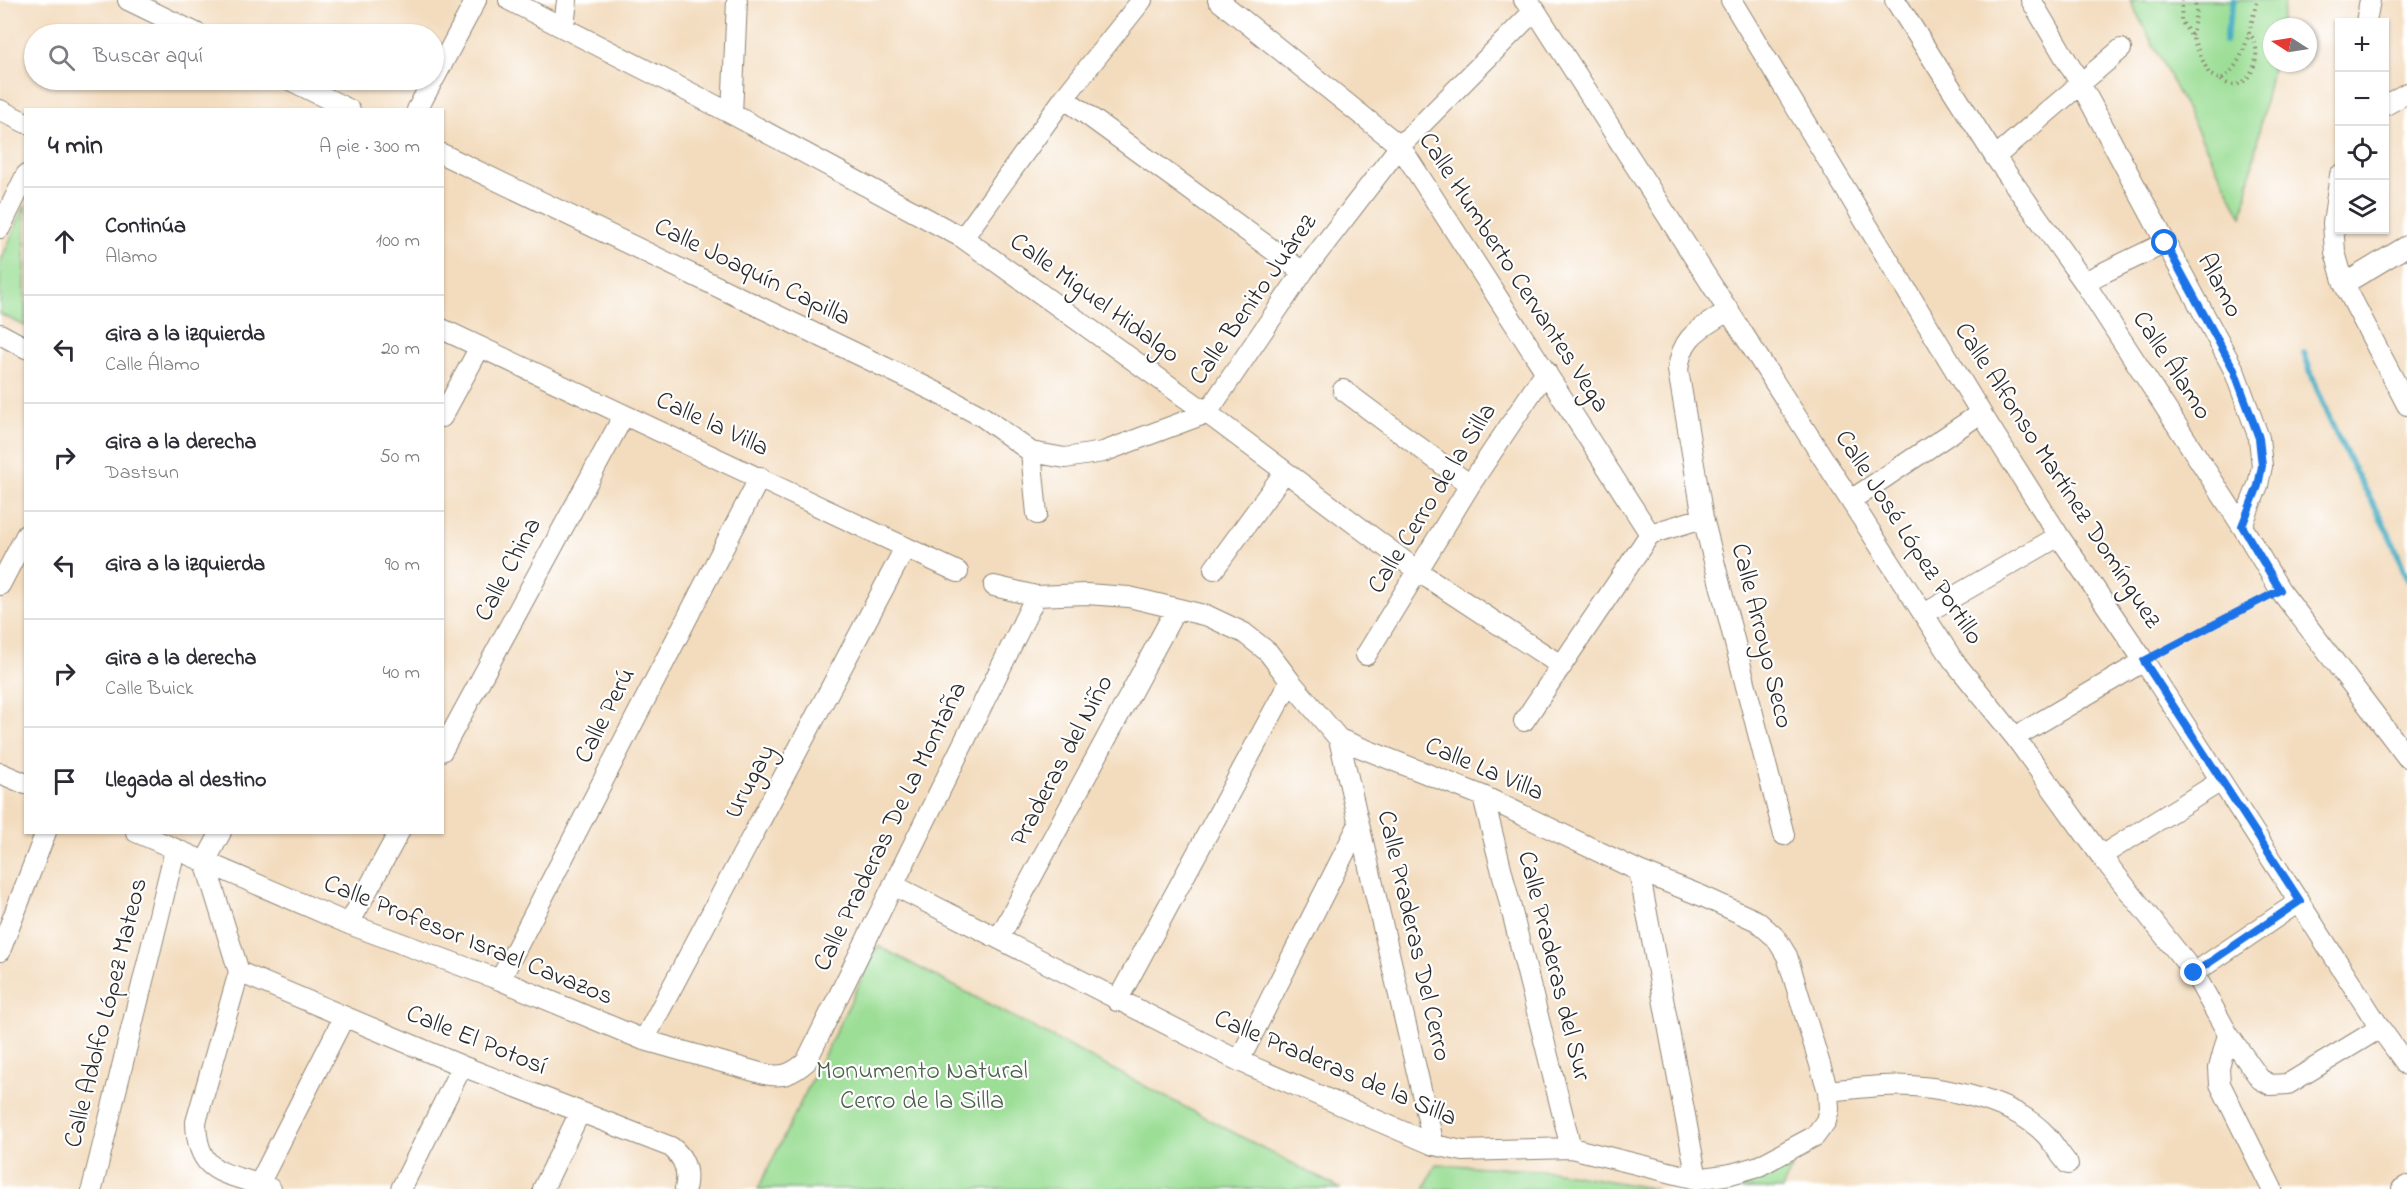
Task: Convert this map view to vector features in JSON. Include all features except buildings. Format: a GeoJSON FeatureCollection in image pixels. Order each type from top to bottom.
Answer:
{"type":"FeatureCollection","features":[{"type":"Feature","properties":{"kind":"street"},"geometry":{"type":"LineString","coordinates":[[128,0],[177,24]]}},
{"type":"Feature","properties":{"kind":"street"},"geometry":{"type":"LineString","coordinates":[[444,59],[476,0]]}},
{"type":"Feature","properties":{"kind":"street","name":"Calle Miguel Hidalgo"},"geometry":{"type":"LineString","coordinates":[[509,0],[732,114],[963,238],[1207,413],[1284,473],[1419,572],[1562,666]]}},
{"type":"Feature","properties":{"kind":"street"},"geometry":{"type":"LineString","coordinates":[[564,27],[567,0]]}},
{"type":"Feature","properties":{"kind":"street"},"geometry":{"type":"LineString","coordinates":[[732,114],[737,0]]}},
{"type":"Feature","properties":{"kind":"street","name":"Calle Humberto Cervantes Vega"},"geometry":{"type":"LineString","coordinates":[[1218,0],[1400,147],[1650,534]]}},
{"type":"Feature","properties":{"kind":"street","name":"Calle Alfonso Martínez Domínguez"},"geometry":{"type":"LineString","coordinates":[[1731,0],[1981,413],[2059,536],[2144,661],[2380,1028],[2407,1065]]}},
{"type":"Feature","properties":{"kind":"street","name":"Calle Álamo"},"geometry":{"type":"LineString","coordinates":[[1895,0],[1995,157],[2084,282],[2242,526],[2280,590],[2407,757]]}},
{"type":"Feature","properties":{"kind":"street","name":"Alamo"},"geometry":{"type":"LineString","coordinates":[[2031,0],[2080,83],[2234,370],[2259,438],[2262,466],[2258,486],[2242,526]]}},
{"type":"Feature","properties":{"kind":"street"},"geometry":{"type":"LineString","coordinates":[[2367,18],[2370,0]]}},
{"type":"Feature","properties":{"kind":"street"},"geometry":{"type":"LineString","coordinates":[[963,238],[1064,98],[1139,1]]}},
{"type":"Feature","properties":{"kind":"street","name":"Calle Benito Juárez"},"geometry":{"type":"LineString","coordinates":[[1031,453],[1065,458],[1103,452],[1207,413],[1303,273],[1400,147],[1530,5]]}},
{"type":"Feature","properties":{"kind":"street","name":"Calle José López Portillo"},"geometry":{"type":"LineString","coordinates":[[1530,5],[1953,660],[2015,737],[2101,856],[2194,973],[2228,1034],[2260,1079],[2271,1085],[2288,1084],[2380,1028]]}},
{"type":"Feature","properties":{"kind":"street"},"geometry":{"type":"LineString","coordinates":[[1995,157],[2121,49]]}},
{"type":"Feature","properties":{"kind":"street"},"geometry":{"type":"LineString","coordinates":[[310,90],[346,108]]}},
{"type":"Feature","properties":{"kind":"street"},"geometry":{"type":"LineString","coordinates":[[418,108],[427,90]]}},
{"type":"Feature","properties":{"kind":"street"},"geometry":{"type":"LineString","coordinates":[[2389,104],[2407,93]]}},
{"type":"Feature","properties":{"kind":"street"},"geometry":{"type":"LineString","coordinates":[[1064,98],[1303,273]]}},
{"type":"Feature","properties":{"kind":"street"},"geometry":{"type":"LineString","coordinates":[[0,110],[24,122]]}},
{"type":"Feature","properties":{"kind":"street","name":"Calle Joaquín Capilla"},"geometry":{"type":"LineString","coordinates":[[444,155],[934,390],[983,417],[1031,453]]}},
{"type":"Feature","properties":{"kind":"street"},"geometry":{"type":"LineString","coordinates":[[0,228],[24,179]]}},
{"type":"Feature","properties":{"kind":"street"},"geometry":{"type":"LineString","coordinates":[[2339,180],[2333,223],[2335,252],[2344,284],[2407,404]]}},
{"type":"Feature","properties":{"kind":"street"},"geometry":{"type":"LineString","coordinates":[[2084,282],[2165,243]]}},
{"type":"Feature","properties":{"kind":"street"},"geometry":{"type":"LineString","coordinates":[[2344,284],[2407,246]]}},
{"type":"Feature","properties":{"kind":"street","name":"Calle Arroyo Seco"},"geometry":{"type":"LineString","coordinates":[[1729,310],[1690,336],[1680,352],[1678,370],[1703,519],[1784,835]]}},
{"type":"Feature","properties":{"kind":"street","name":"Calle la Villa"},"geometry":{"type":"LineString","coordinates":[[444,331],[760,477],[905,549],[958,572]]}},
{"type":"Feature","properties":{"kind":"street"},"geometry":{"type":"LineString","coordinates":[[0,334],[24,347]]}},
{"type":"Feature","properties":{"kind":"street"},"geometry":{"type":"LineString","coordinates":[[444,413],[480,347]]}},
{"type":"Feature","properties":{"kind":"street","name":"Calle Cerro de la Silla"},"geometry":{"type":"LineString","coordinates":[[1365,655],[1419,572],[1470,485],[1546,371]]}},
{"type":"Feature","properties":{"kind":"street"},"geometry":{"type":"LineString","coordinates":[[1343,390],[1470,485]]}},
{"type":"Feature","properties":{"kind":"street"},"geometry":{"type":"LineString","coordinates":[[1851,500],[1981,413]]}},
{"type":"Feature","properties":{"kind":"street","name":"Calle China"},"geometry":{"type":"LineString","coordinates":[[444,747],[624,415]]}},
{"type":"Feature","properties":{"kind":"street"},"geometry":{"type":"LineString","coordinates":[[1031,453],[1037,514]]}},
{"type":"Feature","properties":{"kind":"street"},"geometry":{"type":"LineString","coordinates":[[1214,569],[1284,473]]}},
{"type":"Feature","properties":{"kind":"street","name":"Calle Perú"},"geometry":{"type":"LineString","coordinates":[[500,980],[760,477]]}},
{"type":"Feature","properties":{"kind":"street"},"geometry":{"type":"LineString","coordinates":[[1524,721],[1650,534],[1703,519]]}},
{"type":"Feature","properties":{"kind":"street"},"geometry":{"type":"LineString","coordinates":[[1924,614],[2059,536]]}},
{"type":"Feature","properties":{"kind":"street"},"geometry":{"type":"LineString","coordinates":[[0,585],[24,539]]}},
{"type":"Feature","properties":{"kind":"street","name":"Urugay"},"geometry":{"type":"LineString","coordinates":[[644,1040],[905,549]]}},
{"type":"Feature","properties":{"kind":"street","name":"Calle La Villa"},"geometry":{"type":"LineString","coordinates":[[994,586],[1036,596],[1086,594],[1118,596],[1208,616],[1244,633],[1268,651],[1339,739],[1483,796],[1639,871],[1757,921],[1776,938],[1787,956],[1828,1091],[1829,1109],[1826,1121],[1815,1136]]}},
{"type":"Feature","properties":{"kind":"street","name":"Calle Praderas De La Montaña"},"geometry":{"type":"LineString","coordinates":[[788,1075],[806,1062],[1036,596]]}},
{"type":"Feature","properties":{"kind":"street","name":"Praderas del Niño"},"geometry":{"type":"LineString","coordinates":[[999,938],[1176,609]]}},
{"type":"Feature","properties":{"kind":"street"},"geometry":{"type":"LineString","coordinates":[[2015,737],[2144,661]]}},
{"type":"Feature","properties":{"kind":"street"},"geometry":{"type":"LineString","coordinates":[[1117,1001],[1290,681]]}},
{"type":"Feature","properties":{"kind":"street","name":"Calle Praderas Del Cerro"},"geometry":{"type":"LineString","coordinates":[[1339,739],[1434,1145]]}},
{"type":"Feature","properties":{"kind":"street"},"geometry":{"type":"LineString","coordinates":[[0,773],[24,783]]}},
{"type":"Feature","properties":{"kind":"street"},"geometry":{"type":"LineString","coordinates":[[2101,856],[2221,781]]}},
{"type":"Feature","properties":{"kind":"street","name":"Calle Praderas del Sur"},"geometry":{"type":"LineString","coordinates":[[1483,796],[1571,1148]]}},
{"type":"Feature","properties":{"kind":"street"},"geometry":{"type":"LineString","coordinates":[[1239,1061],[1359,824]]}},
{"type":"Feature","properties":{"kind":"street"},"geometry":{"type":"LineString","coordinates":[[0,951],[45,834]]}},
{"type":"Feature","properties":{"kind":"street","name":"Calle Profesor Israel Cavazos"},"geometry":{"type":"LineString","coordinates":[[140,834],[349,924],[500,980],[644,1040],[764,1074],[777,1077],[788,1075]]}},
{"type":"Feature","properties":{"kind":"street"},"geometry":{"type":"LineString","coordinates":[[220,834],[205,862],[239,972],[196,1122],[196,1138],[200,1155],[210,1165],[220,1172],[265,1186],[344,1017]]}},
{"type":"Feature","properties":{"kind":"street"},"geometry":{"type":"LineString","coordinates":[[349,924],[398,834]]}},
{"type":"Feature","properties":{"kind":"street","name":"Calle Adolfo López Mateos"},"geometry":{"type":"LineString","coordinates":[[92,1189],[176,850]]}},
{"type":"Feature","properties":{"kind":"street"},"geometry":{"type":"LineString","coordinates":[[1639,871],[1696,1179]]}},
{"type":"Feature","properties":{"kind":"street","name":"Calle Praderas de la Silla"},"geometry":{"type":"LineString","coordinates":[[893,885],[1117,1001],[1239,1061],[1434,1145],[1463,1151],[1571,1148],[1696,1179],[1731,1174],[1759,1166],[1815,1136]]}},
{"type":"Feature","properties":{"kind":"street"},"geometry":{"type":"LineString","coordinates":[[2194,973],[2300,901]]}},
{"type":"Feature","properties":{"kind":"street","name":"Calle El Potosí"},"geometry":{"type":"LineString","coordinates":[[239,972],[462,1066],[671,1147],[680,1153],[686,1166],[685,1189]]}},
{"type":"Feature","properties":{"kind":"street"},"geometry":{"type":"LineString","coordinates":[[2228,1034],[2219,1068],[2220,1084],[2272,1189]]}},
{"type":"Feature","properties":{"kind":"street"},"geometry":{"type":"LineString","coordinates":[[401,1189],[462,1066]]}},
{"type":"Feature","properties":{"kind":"street"},"geometry":{"type":"LineString","coordinates":[[1828,1091],[1883,1086],[1917,1086],[1990,1102],[2019,1115],[2045,1134],[2068,1164]]}},
{"type":"Feature","properties":{"kind":"street"},"geometry":{"type":"LineString","coordinates":[[543,1189],[580,1112]]}},
{"type":"Feature","properties":{"kind":"street"},"geometry":{"type":"LineString","coordinates":[[2402,1189],[2407,1186]]}},
{"type":"Feature","properties":{"kind":"path"},"geometry":{"type":"LineString","coordinates":[[2182,0],[2181,21],[2192,36],[2209,74],[2234,85],[2241,85],[2246,81],[2255,60],[2256,46],[2253,36],[2248,33]]}},
{"type":"Feature","properties":{"kind":"path"},"geometry":{"type":"LineString","coordinates":[[2192,36],[2196,12],[2195,0]]}},
{"type":"Feature","properties":{"kind":"path"},"geometry":{"type":"LineString","coordinates":[[2221,80],[2236,65],[2257,0]]}},
{"type":"Feature","properties":{"kind":"path"},"geometry":{"type":"LineString","coordinates":[[2144,661],[2280,590]]}},
{"type":"Feature","properties":{"kind":"green space"},"geometry":{"type":"Polygon","coordinates":[[[2130,0],[2285,0],[2282,18],[2263,18],[2263,72],[2271,72],[2242,217],[2130,0]]]}},
{"type":"Feature","properties":{"kind":"green space"},"geometry":{"type":"Polygon","coordinates":[[[24,207],[24,326],[0,314],[0,263],[24,207]]]}},
{"type":"Feature","properties":{"kind":"green space","name":"Monumento Natural Cerro de la Silla"},"geometry":{"type":"Polygon","coordinates":[[[878,946],[1341,1189],[758,1189],[878,946]]]}},
{"type":"Feature","properties":{"kind":"green space"},"geometry":{"type":"Polygon","coordinates":[[[1436,1164],[1552,1171],[1656,1189],[1424,1189],[1436,1164]]]}},
{"type":"Feature","properties":{"kind":"green space"},"geometry":{"type":"Polygon","coordinates":[[[1792,1168],[1782,1189],[1727,1189],[1792,1168]]]}},
{"type":"Feature","properties":{"kind":"waterway"},"geometry":{"type":"LineString","coordinates":[[2225,41],[2234,0]]}},
{"type":"Feature","properties":{"kind":"waterway"},"geometry":{"type":"LineString","coordinates":[[2304,353],[2333,425],[2390,536],[2407,580]]}},
{"type":"Feature","properties":{"kind":"route"},"geometry":{"type":"LineString","coordinates":[[2165,243],[2234,370],[2259,438],[2262,466],[2258,486],[2242,526],[2280,590],[2144,661],[2300,901],[2194,973]]}}]}
